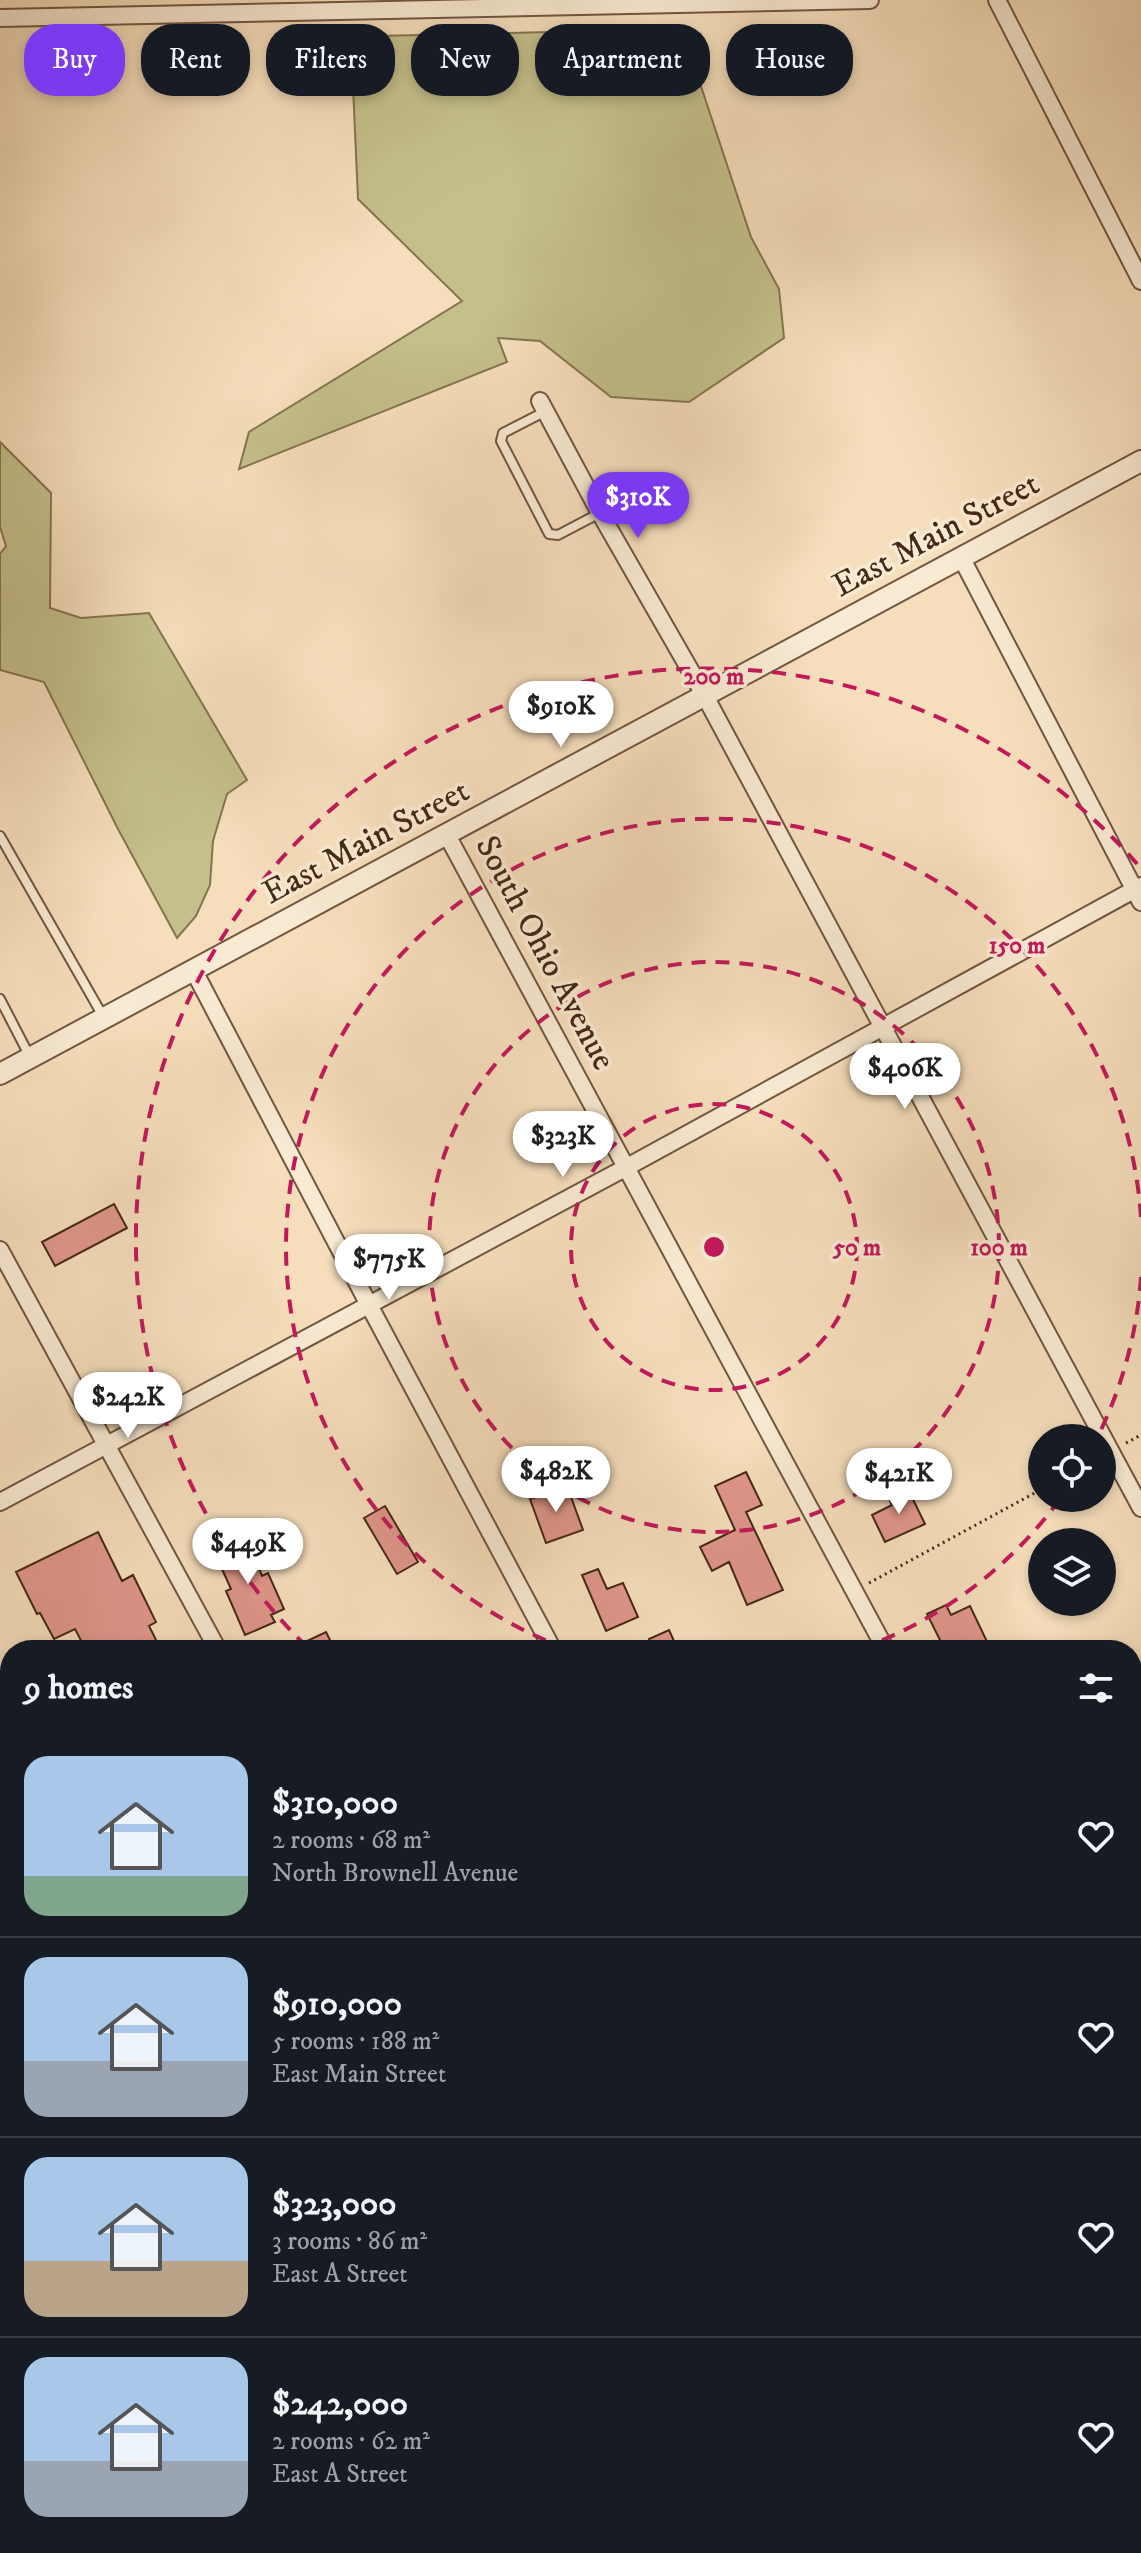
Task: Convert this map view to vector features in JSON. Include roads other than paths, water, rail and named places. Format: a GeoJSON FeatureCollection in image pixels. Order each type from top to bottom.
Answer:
{"type":"FeatureCollection","features":[{"type":"Feature","properties":{"kind":"street"},"geometry":{"type":"LineString","coordinates":[[0,18],[568,3],[866,0]]}},
{"type":"Feature","properties":{"kind":"street"},"geometry":{"type":"LineString","coordinates":[[997,0],[1141,281]]}},
{"type":"Feature","properties":{"kind":"street"},"geometry":{"type":"LineString","coordinates":[[543,406],[600,513],[705,696],[1141,1508]]}},
{"type":"Feature","properties":{"kind":"street","name":"East Main Street"},"geometry":{"type":"LineString","coordinates":[[0,1074],[1141,461]]}},
{"type":"Feature","properties":{"kind":"street"},"geometry":{"type":"LineString","coordinates":[[0,1502],[627,1167],[882,1026],[1139,893],[961,557]]}},
{"type":"Feature","properties":{"kind":"street","name":"South Ohio Avenue"},"geometry":{"type":"LineString","coordinates":[[447,835],[881,1640]]}},
{"type":"Feature","properties":{"kind":"street"},"geometry":{"type":"LineString","coordinates":[[194,971],[548,1640]]}},
{"type":"Feature","properties":{"kind":"street"},"geometry":{"type":"LineString","coordinates":[[0,1250],[213,1640]]}},
{"type":"Feature","properties":{"kind":"lane"},"geometry":{"type":"LineString","coordinates":[[543,406],[503,433],[501,441],[549,534],[558,535],[600,513]]}},
{"type":"Feature","properties":{"kind":"lane"},"geometry":{"type":"LineString","coordinates":[[0,836],[105,1019]]}},
{"type":"Feature","properties":{"kind":"lane"},"geometry":{"type":"LineString","coordinates":[[0,999],[30,1058]]}}]}
